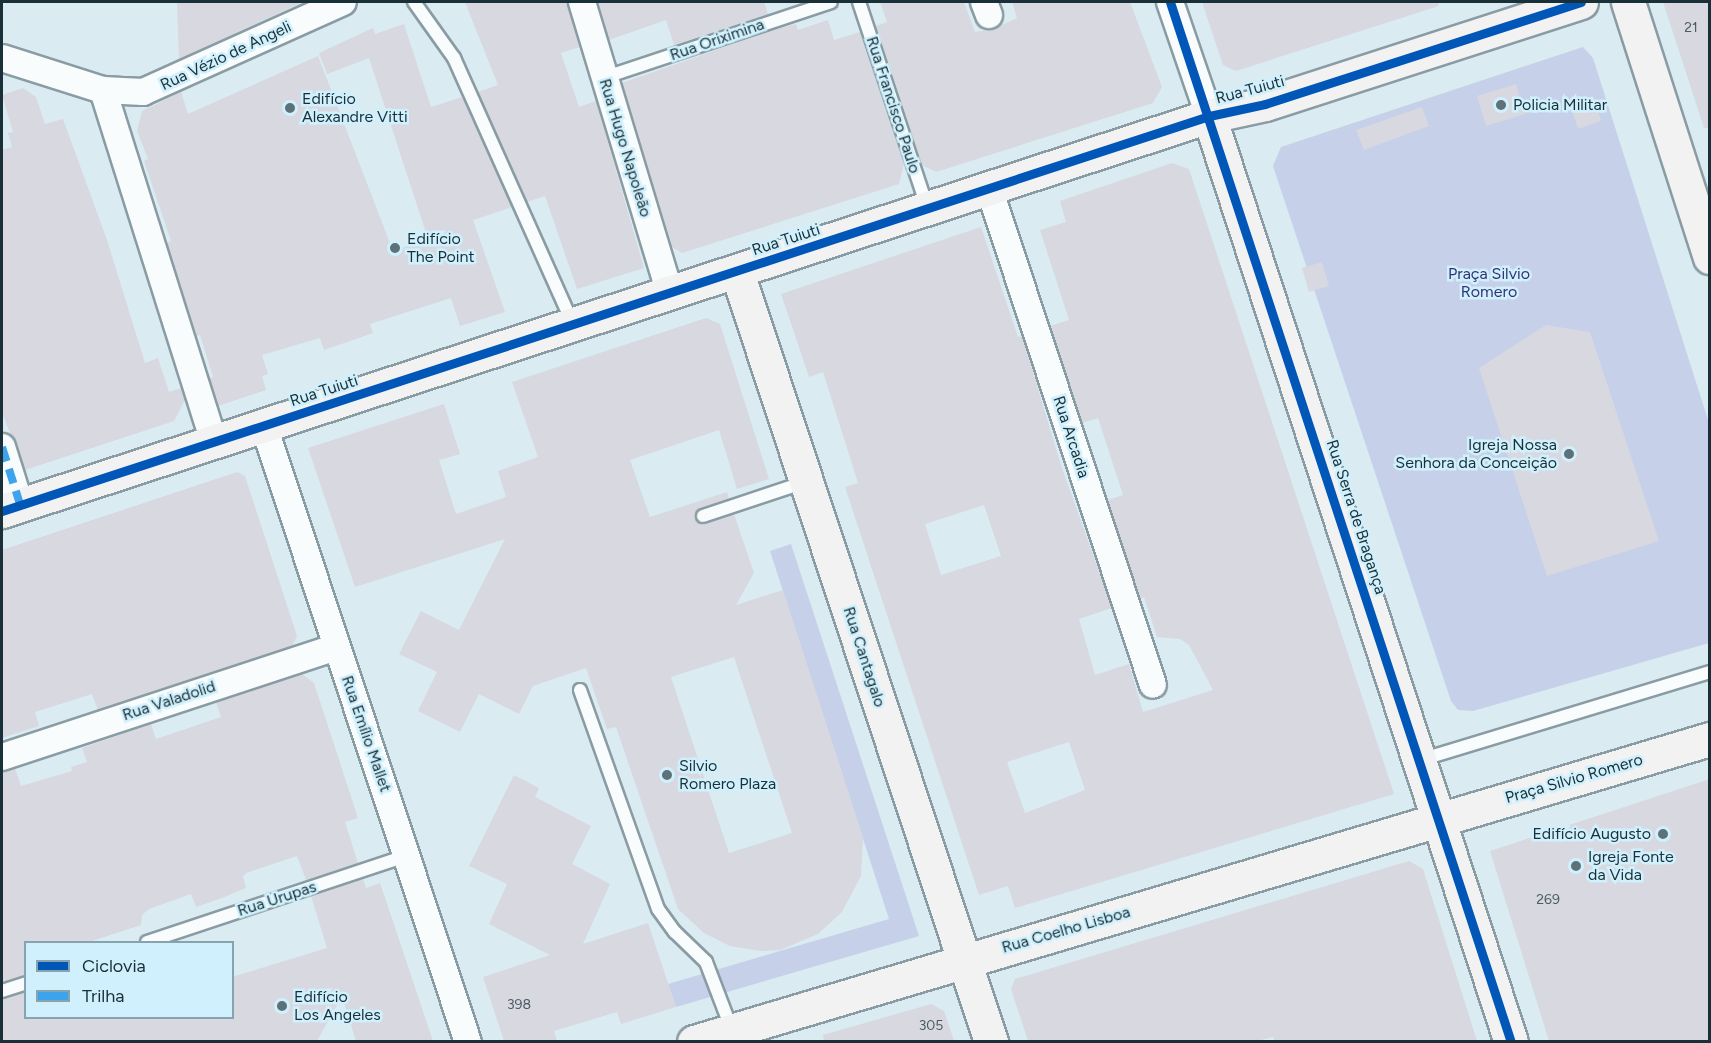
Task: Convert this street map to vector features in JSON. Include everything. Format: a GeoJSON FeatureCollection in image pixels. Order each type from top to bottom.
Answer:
{"type":"FeatureCollection","features":[{"type":"Feature","properties":{"kind":"street","name":"Rua Vézio de Angeli"},"geometry":{"type":"LineString","coordinates":[[2,58],[103,90],[132,93],[156,89],[343,2]]}},
{"type":"Feature","properties":{"kind":"street","name":"Rua Hugo Napoleão"},"geometry":{"type":"LineString","coordinates":[[582,2],[603,78],[670,293]]}},
{"type":"Feature","properties":{"kind":"street","name":"Rua Serra de Bragança"},"geometry":{"type":"LineString","coordinates":[[1170,2],[1511,1041]]}},
{"type":"Feature","properties":{"kind":"street","name":"Rua Tuiuti"},"geometry":{"type":"LineString","coordinates":[[11,508],[1209,116],[1265,104],[1581,2]]}},
{"type":"Feature","properties":{"kind":"street"},"geometry":{"type":"LineString","coordinates":[[1628,2],[1710,257]]}},
{"type":"Feature","properties":{"kind":"street"},"geometry":{"type":"LineString","coordinates":[[103,90],[214,441]]}},
{"type":"Feature","properties":{"kind":"street","name":"Rua Arcadia"},"geometry":{"type":"LineString","coordinates":[[989,188],[1153,685]]}},
{"type":"Feature","properties":{"kind":"street","name":"Rua Cantagalo"},"geometry":{"type":"LineString","coordinates":[[737,272],[991,1041]]}},
{"type":"Feature","properties":{"kind":"street","name":"Rua Emílio Mallet"},"geometry":{"type":"LineString","coordinates":[[264,426],[468,1041]]}},
{"type":"Feature","properties":{"kind":"street"},"geometry":{"type":"LineString","coordinates":[[2,447],[11,508]]}},
{"type":"Feature","properties":{"kind":"street","name":"Rua Valadolid"},"geometry":{"type":"LineString","coordinates":[[2,757],[336,647]]}},
{"type":"Feature","properties":{"kind":"street","name":"Praça Silvio Romero"},"geometry":{"type":"LineString","coordinates":[[1439,820],[1710,740]]}},
{"type":"Feature","properties":{"kind":"street","name":"Rua Coelho Lisboa"},"geometry":{"type":"LineString","coordinates":[[714,1037],[1439,820]]}},
{"type":"Feature","properties":{"kind":"lane"},"geometry":{"type":"LineString","coordinates":[[414,2],[454,58],[573,325]]}},
{"type":"Feature","properties":{"kind":"lane","name":"Rua Oriximina"},"geometry":{"type":"LineString","coordinates":[[603,78],[831,2]]}},
{"type":"Feature","properties":{"kind":"lane","name":"Rua Francisco Paulo"},"geometry":{"type":"LineString","coordinates":[[859,2],[927,208]]}},
{"type":"Feature","properties":{"kind":"lane"},"geometry":{"type":"LineString","coordinates":[[703,516],[807,482]]}},
{"type":"Feature","properties":{"kind":"lane"},"geometry":{"type":"LineString","coordinates":[[1419,761],[1710,672]]}},
{"type":"Feature","properties":{"kind":"lane"},"geometry":{"type":"LineString","coordinates":[[580,690],[658,909],[675,932],[706,962],[714,1037]]}},
{"type":"Feature","properties":{"kind":"lane","name":"Rua Urupas"},"geometry":{"type":"LineString","coordinates":[[150,941],[406,856]]}},
{"type":"Feature","properties":{"kind":"lane"},"geometry":{"type":"LineString","coordinates":[[2,991],[24,984]]}},
{"type":"Feature","properties":{"kind":"green space","name":"Praça Silvio Romero"},"geometry":{"type":"Polygon","coordinates":[[[1583,47],[1593,58],[1709,423],[1709,643],[1473,711],[1458,710],[1451,701],[1273,166],[1281,147],[1583,47]]]}},
{"type":"Feature","properties":{"kind":"green space"},"geometry":{"type":"Polygon","coordinates":[[[791,544],[919,936],[676,1007],[668,984],[889,919],[770,551],[791,544]]]}},
{"type":"Feature","properties":{"kind":"building"},"geometry":{"type":"Polygon","coordinates":[[[177,2],[303,2],[179,59],[177,2]]]}},
{"type":"Feature","properties":{"kind":"building"},"geometry":{"type":"Polygon","coordinates":[[[465,2],[567,2],[580,47],[561,53],[579,107],[596,101],[644,268],[577,289],[545,196],[527,202],[478,92],[498,85],[465,2]]]}},
{"type":"Feature","properties":{"kind":"building"},"geometry":{"type":"Polygon","coordinates":[[[598,2],[764,2],[768,14],[674,45],[666,20],[609,40],[598,2]]]}},
{"type":"Feature","properties":{"kind":"building"},"geometry":{"type":"Polygon","coordinates":[[[880,2],[964,2],[975,32],[994,29],[1017,18],[1012,2],[1130,2],[1162,87],[1153,103],[936,172],[922,165],[876,26],[887,22],[880,2]]]}},
{"type":"Feature","properties":{"kind":"building"},"geometry":{"type":"Polygon","coordinates":[[[1202,2],[1438,2],[1439,6],[1236,71],[1223,65],[1202,2]]]}},
{"type":"Feature","properties":{"kind":"building"},"geometry":{"type":"Polygon","coordinates":[[[1663,2],[1710,2],[1710,128],[1704,128],[1663,2]]]}},
{"type":"Feature","properties":{"kind":"building"},"geometry":{"type":"Polygon","coordinates":[[[828,20],[834,40],[860,32],[904,164],[899,184],[682,253],[672,247],[622,83],[773,30],[796,24],[798,30],[828,20]]]}},
{"type":"Feature","properties":{"kind":"building"},"geometry":{"type":"Polygon","coordinates":[[[404,24],[431,107],[462,97],[512,207],[473,220],[505,312],[460,326],[451,298],[370,324],[373,333],[324,350],[320,338],[262,355],[268,374],[262,376],[266,390],[218,406],[210,378],[213,377],[200,335],[196,336],[167,243],[171,241],[144,161],[148,159],[137,131],[142,111],[181,92],[188,114],[318,56],[393,251],[428,239],[369,58],[327,74],[319,53],[373,28],[375,34],[404,24]]]}},
{"type":"Feature","properties":{"kind":"building","name":"Policia Militar"},"geometry":{"type":"Polygon","coordinates":[[[1516,84],[1525,114],[1486,126],[1477,96],[1516,84]]]}},
{"type":"Feature","properties":{"kind":"building"},"geometry":{"type":"Polygon","coordinates":[[[23,88],[36,97],[45,124],[63,119],[107,240],[145,363],[158,358],[169,392],[181,388],[185,400],[174,421],[25,470],[2,413],[2,150],[12,147],[8,133],[13,132],[2,95],[23,88]]]}},
{"type":"Feature","properties":{"kind":"building"},"geometry":{"type":"Polygon","coordinates":[[[1593,96],[1601,121],[1578,129],[1570,104],[1593,96]]]}},
{"type":"Feature","properties":{"kind":"building"},"geometry":{"type":"Polygon","coordinates":[[[1422,107],[1429,126],[1364,150],[1356,130],[1422,107]]]}},
{"type":"Feature","properties":{"kind":"building"},"geometry":{"type":"Polygon","coordinates":[[[1172,163],[1189,169],[1394,794],[1015,908],[1008,886],[979,895],[845,487],[858,483],[823,372],[809,377],[781,294],[981,227],[1018,337],[1022,336],[1061,465],[1112,608],[1079,619],[1095,675],[1129,664],[1143,712],[1213,690],[1189,645],[1180,639],[1157,637],[1144,597],[1140,599],[1108,500],[1123,495],[1098,418],[1082,423],[1050,326],[1069,320],[1040,230],[1066,222],[1060,201],[1172,163]],[[984,505],[925,524],[941,575],[1001,556],[984,505]],[[1069,742],[1007,762],[1025,813],[1085,790],[1069,742]]]}},
{"type":"Feature","properties":{"kind":"building"},"geometry":{"type":"Polygon","coordinates":[[[1322,262],[1329,286],[1309,292],[1302,268],[1322,262]]]}},
{"type":"Feature","properties":{"kind":"building"},"geometry":{"type":"Polygon","coordinates":[[[706,318],[720,324],[769,479],[737,489],[719,430],[630,460],[650,517],[727,492],[729,499],[700,508],[695,519],[705,524],[734,514],[754,573],[736,605],[783,590],[863,838],[861,876],[842,912],[818,934],[780,950],[761,951],[730,946],[704,933],[678,909],[616,727],[607,729],[586,668],[533,686],[519,714],[479,694],[460,732],[418,711],[437,672],[399,654],[421,611],[459,630],[505,539],[355,587],[308,448],[444,404],[460,454],[439,460],[456,514],[506,497],[498,471],[538,457],[512,382],[706,318]],[[734,657],[671,677],[729,853],[792,833],[734,657]]]}},
{"type":"Feature","properties":{"kind":"building","name":"Igreja Nossa Senhora da Conceição"},"geometry":{"type":"Polygon","coordinates":[[[1546,325],[1590,332],[1659,541],[1547,576],[1479,368],[1546,325]]]}},
{"type":"Feature","properties":{"kind":"building"},"geometry":{"type":"Polygon","coordinates":[[[237,472],[245,476],[297,636],[292,646],[98,710],[92,694],[35,712],[39,726],[2,738],[2,550],[237,472]]]}},
{"type":"Feature","properties":{"kind":"building"},"geometry":{"type":"Polygon","coordinates":[[[302,674],[314,683],[358,818],[345,822],[358,863],[306,880],[297,856],[246,873],[243,877],[246,888],[222,898],[196,907],[191,894],[149,909],[142,915],[141,925],[92,941],[24,941],[24,976],[2,982],[2,772],[15,768],[21,786],[72,771],[71,767],[87,762],[82,748],[151,724],[156,739],[221,717],[216,702],[302,674]]]}},
{"type":"Feature","properties":{"kind":"building"},"geometry":{"type":"Polygon","coordinates":[[[514,775],[539,788],[535,797],[591,826],[572,864],[610,884],[583,944],[648,923],[676,1007],[621,1024],[617,1012],[554,1031],[557,1041],[504,1041],[483,977],[550,955],[489,924],[507,884],[469,866],[514,775]]]}},
{"type":"Feature","properties":{"kind":"building"},"geometry":{"type":"Polygon","coordinates":[[[1710,779],[1710,1041],[1549,1041],[1490,851],[1710,779]]]}},
{"type":"Feature","properties":{"kind":"building"},"geometry":{"type":"Polygon","coordinates":[[[1409,861],[1423,869],[1477,1041],[1275,1041],[1273,1037],[1257,1041],[1028,1041],[1011,989],[1015,979],[1409,861]]]}},
{"type":"Feature","properties":{"kind":"building"},"geometry":{"type":"Polygon","coordinates":[[[363,879],[366,888],[380,883],[433,1041],[356,1041],[342,996],[317,1041],[2,1041],[2,999],[24,993],[24,1019],[234,1019],[234,976],[327,948],[311,896],[363,879]]]}},
{"type":"Feature","properties":{"kind":"building"},"geometry":{"type":"Polygon","coordinates":[[[931,1004],[944,1011],[954,1041],[824,1041],[823,1035],[931,1004]]]}},
{"type":"Feature","properties":{"kind":"marked path"},"geometry":{"type":"LineString","coordinates":[[2,447],[20,504]]}},
{"type":"Feature","properties":{"kind":"cycle path"},"geometry":{"type":"LineString","coordinates":[[1170,2],[1511,1042]]}},
{"type":"Feature","properties":{"kind":"cycle path"},"geometry":{"type":"LineString","coordinates":[[2,511],[1209,116],[1265,104],[1581,2]]}},
{"type":"Feature","properties":{"kind":"place","name":"Policia Militar"},"geometry":{"type":"Point","coordinates":[1501,105]}},
{"type":"Feature","properties":{"kind":"place","name":"Edifício Alexandre Vitti"},"geometry":{"type":"Point","coordinates":[290,108]}},
{"type":"Feature","properties":{"kind":"place","name":"Edifício The Point"},"geometry":{"type":"Point","coordinates":[395,248]}},
{"type":"Feature","properties":{"kind":"place","name":"Igreja Nossa Senhora da Conceição"},"geometry":{"type":"Point","coordinates":[1569,454]}},
{"type":"Feature","properties":{"kind":"place","name":"Silvio Romero Plaza"},"geometry":{"type":"Point","coordinates":[667,775]}},
{"type":"Feature","properties":{"kind":"place","name":"Edifício Augusto"},"geometry":{"type":"Point","coordinates":[1663,834]}},
{"type":"Feature","properties":{"kind":"place","name":"Igreja Fonte da Vida"},"geometry":{"type":"Point","coordinates":[1576,866]}},
{"type":"Feature","properties":{"kind":"place","name":"Edifício Los Angeles"},"geometry":{"type":"Point","coordinates":[282,1006]}}]}
